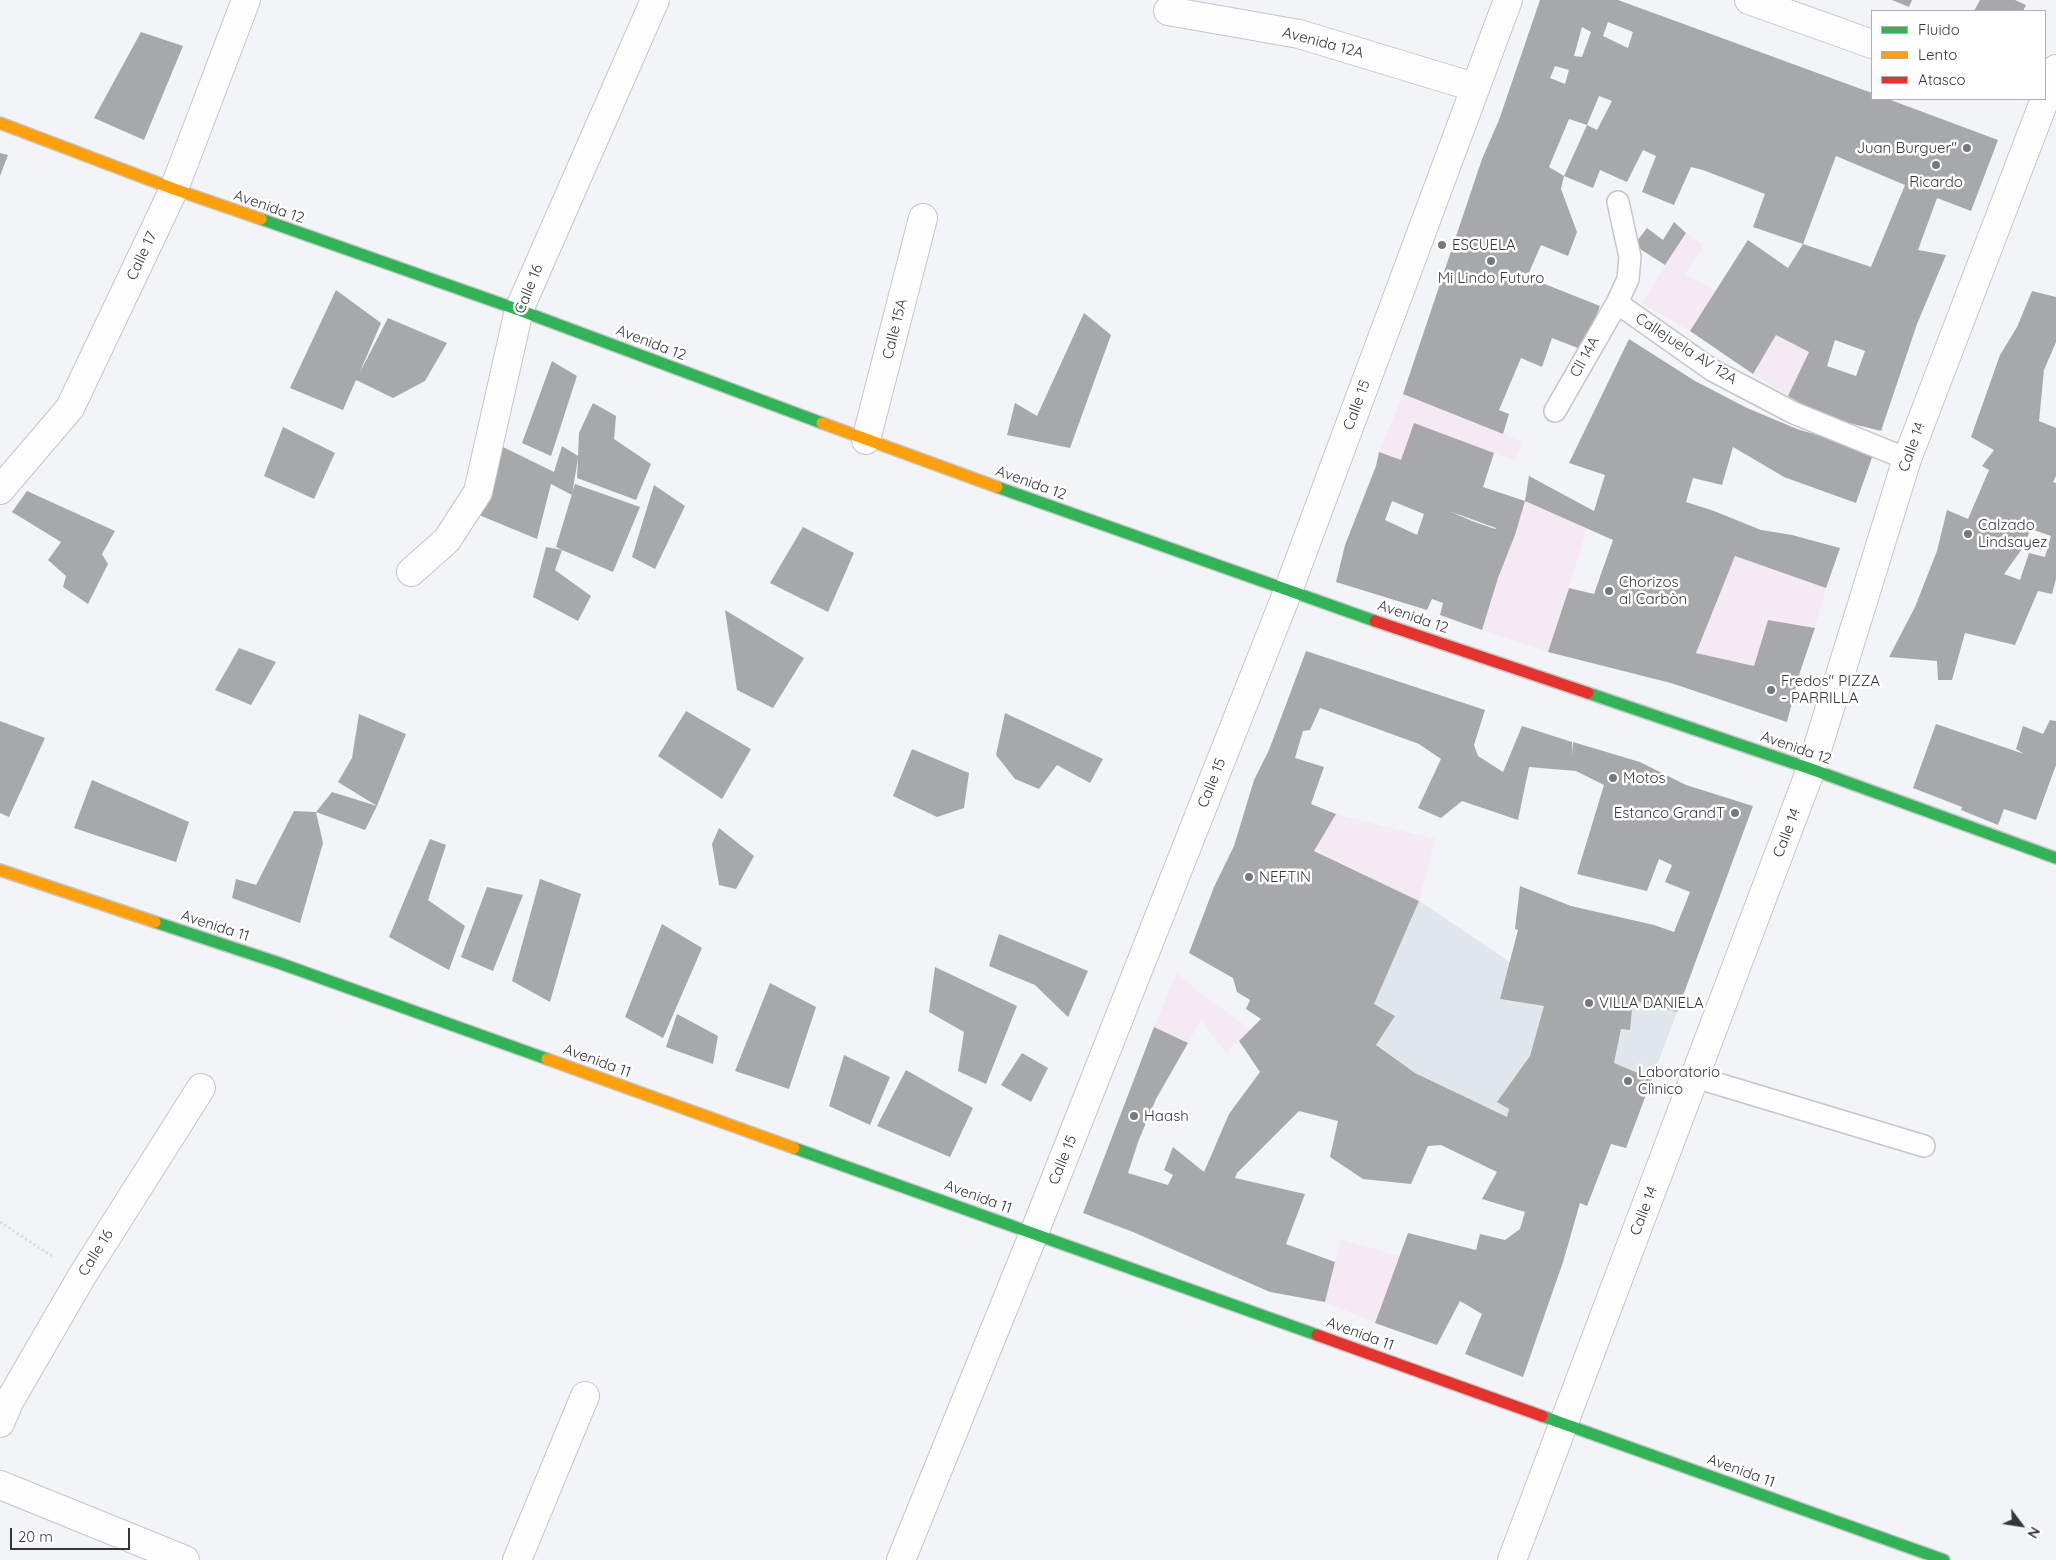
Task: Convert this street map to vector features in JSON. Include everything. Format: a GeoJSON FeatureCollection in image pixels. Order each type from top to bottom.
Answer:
{"type":"FeatureCollection","features":[{"type":"Feature","properties":{"kind":"street","name":"Calle 17"},"geometry":{"type":"LineString","coordinates":[[0,490],[70,408],[174,189],[246,0]]}},
{"type":"Feature","properties":{"kind":"street","name":"Calle 16"},"geometry":{"type":"LineString","coordinates":[[411,572],[447,540],[478,492],[519,310],[655,0]]}},
{"type":"Feature","properties":{"kind":"street","name":"Calle 15"},"geometry":{"type":"LineString","coordinates":[[901,1560],[1034,1233],[1288,591],[1474,87],[1508,0]]}},
{"type":"Feature","properties":{"kind":"street"},"geometry":{"type":"LineString","coordinates":[[1749,0],[1871,44]]}},
{"type":"Feature","properties":{"kind":"street","name":"Avenida 12A"},"geometry":{"type":"LineString","coordinates":[[1168,11],[1300,34],[1474,87]]}},
{"type":"Feature","properties":{"kind":"street","name":"Calle 14"},"geometry":{"type":"LineString","coordinates":[[2046,93],[2056,69]]}},
{"type":"Feature","properties":{"kind":"street","name":"Calle 14"},"geometry":{"type":"LineString","coordinates":[[1512,1560],[1811,769],[1907,459],[2042,102]]}},
{"type":"Feature","properties":{"kind":"street","name":"Avenida 12"},"geometry":{"type":"LineString","coordinates":[[0,122],[174,189],[519,310],[866,440],[1288,591],[1811,769],[2056,858]]}},
{"type":"Feature","properties":{"kind":"street","name":"Calle 15A"},"geometry":{"type":"LineString","coordinates":[[866,440],[923,218]]}},
{"type":"Feature","properties":{"kind":"street","name":"Avenida 11"},"geometry":{"type":"LineString","coordinates":[[0,870],[288,966],[1944,1560]]}},
{"type":"Feature","properties":{"kind":"street","name":"Calle 16"},"geometry":{"type":"LineString","coordinates":[[0,1423],[9,1402],[82,1276],[201,1088]]}},
{"type":"Feature","properties":{"kind":"street"},"geometry":{"type":"LineString","coordinates":[[517,1560],[585,1396]]}},
{"type":"Feature","properties":{"kind":"street"},"geometry":{"type":"LineString","coordinates":[[0,1486],[185,1560]]}},
{"type":"Feature","properties":{"kind":"lane"},"geometry":{"type":"LineString","coordinates":[[1617,303],[1628,279],[1630,257],[1618,202]]}},
{"type":"Feature","properties":{"kind":"lane","name":"Callejuela AV 12A"},"geometry":{"type":"LineString","coordinates":[[1617,303],[1712,370],[1794,414],[1907,459]]}},
{"type":"Feature","properties":{"kind":"lane","name":"Cll 14A"},"geometry":{"type":"LineString","coordinates":[[1555,411],[1617,303]]}},
{"type":"Feature","properties":{"kind":"lane"},"geometry":{"type":"LineString","coordinates":[[1695,1077],[1924,1146]]}},
{"type":"Feature","properties":{"kind":"path"},"geometry":{"type":"LineString","coordinates":[[0,1222],[82,1276]]}},
{"type":"Feature","properties":{"kind":"shaded area"},"geometry":{"type":"Polygon","coordinates":[[[1686,233],[1704,245],[1685,274],[1716,291],[1690,331],[1642,303],[1686,233]]]}},
{"type":"Feature","properties":{"kind":"shaded area"},"geometry":{"type":"Polygon","coordinates":[[[1776,335],[1809,352],[1788,396],[1753,374],[1776,335]]]}},
{"type":"Feature","properties":{"kind":"shaded area"},"geometry":{"type":"Polygon","coordinates":[[[1403,394],[1522,442],[1515,461],[1414,423],[1401,460],[1379,452],[1403,394]]]}},
{"type":"Feature","properties":{"kind":"shaded area"},"geometry":{"type":"Polygon","coordinates":[[[1525,501],[1587,529],[1548,652],[1482,630],[1525,501]]]}},
{"type":"Feature","properties":{"kind":"shaded area"},"geometry":{"type":"Polygon","coordinates":[[[1735,556],[1826,588],[1815,628],[1768,620],[1754,666],[1696,653],[1735,556]]]}},
{"type":"Feature","properties":{"kind":"shaded area"},"geometry":{"type":"Polygon","coordinates":[[[1336,814],[1435,839],[1419,901],[1315,849],[1336,814]]]}},
{"type":"Feature","properties":{"kind":"shaded area"},"geometry":{"type":"Polygon","coordinates":[[[1419,901],[1510,962],[1500,999],[1544,1006],[1530,1056],[1498,1102],[1509,1109],[1507,1117],[1415,1073],[1376,1045],[1395,1016],[1374,1004],[1419,901]]]}},
{"type":"Feature","properties":{"kind":"shaded area"},"geometry":{"type":"Polygon","coordinates":[[[1177,973],[1251,1030],[1226,1053],[1201,1020],[1188,1043],[1154,1027],[1177,973]]]}},
{"type":"Feature","properties":{"kind":"shaded area"},"geometry":{"type":"Polygon","coordinates":[[[1633,1000],[1677,1012],[1652,1079],[1614,1063],[1621,1029],[1630,1030],[1633,1000]]]}},
{"type":"Feature","properties":{"kind":"shaded area"},"geometry":{"type":"Polygon","coordinates":[[[1341,1239],[1399,1256],[1375,1323],[1325,1302],[1341,1239]]]}},
{"type":"Feature","properties":{"kind":"building"},"geometry":{"type":"Polygon","coordinates":[[[1540,0],[1618,0],[1871,93],[1871,100],[1891,100],[1998,140],[1971,211],[1937,198],[1918,250],[1946,255],[1917,324],[1881,431],[1825,417],[1788,396],[1809,352],[1776,335],[1753,374],[1690,331],[1748,240],[1788,268],[1803,244],[1753,227],[1765,194],[1703,170],[1691,167],[1674,205],[1642,192],[1656,156],[1643,150],[1627,182],[1600,170],[1593,188],[1564,176],[1561,189],[1577,232],[1568,256],[1541,245],[1527,277],[1600,306],[1589,335],[1588,352],[1552,338],[1542,367],[1521,358],[1499,410],[1509,414],[1503,434],[1403,394],[1482,159],[1499,120],[1540,0]],[[1608,22],[1603,36],[1628,48],[1633,32],[1608,22]],[[1582,27],[1574,56],[1582,57],[1591,32],[1582,27]],[[1555,66],[1550,78],[1565,84],[1569,70],[1555,66]],[[1599,96],[1587,125],[1597,130],[1612,101],[1599,96]],[[1569,119],[1549,167],[1564,176],[1587,125],[1569,119]],[[1836,156],[1803,244],[1871,267],[1905,185],[1836,156]],[[1835,340],[1827,366],[1856,376],[1865,351],[1835,340]]]}},
{"type":"Feature","properties":{"kind":"building"},"geometry":{"type":"Polygon","coordinates":[[[1892,0],[1912,0],[1909,7],[1892,0]]]}},
{"type":"Feature","properties":{"kind":"building"},"geometry":{"type":"Polygon","coordinates":[[[1980,0],[2015,0],[2026,5],[2024,10],[1975,10],[1980,0]]]}},
{"type":"Feature","properties":{"kind":"building"},"geometry":{"type":"Polygon","coordinates":[[[141,32],[183,46],[144,140],[94,118],[141,32]]]}},
{"type":"Feature","properties":{"kind":"building"},"geometry":{"type":"Polygon","coordinates":[[[0,153],[8,155],[0,176],[0,153]]]}},
{"type":"Feature","properties":{"kind":"building"},"geometry":{"type":"Polygon","coordinates":[[[1674,222],[1686,233],[1665,265],[1634,245],[1647,228],[1663,240],[1674,222]]]}},
{"type":"Feature","properties":{"kind":"building"},"geometry":{"type":"Polygon","coordinates":[[[336,290],[381,323],[359,374],[388,318],[447,343],[425,381],[393,398],[356,380],[343,410],[290,388],[336,290]]]}},
{"type":"Feature","properties":{"kind":"building"},"geometry":{"type":"Polygon","coordinates":[[[2032,291],[2056,297],[2056,342],[2044,370],[2039,421],[2056,428],[2056,476],[2053,482],[2056,483],[2056,579],[2052,594],[2038,591],[2015,645],[1965,633],[1952,680],[1938,680],[1937,661],[1889,657],[1915,607],[1937,551],[1947,510],[1968,519],[1989,470],[1982,466],[1994,450],[1971,437],[2000,355],[2017,327],[2032,291]],[[2031,529],[2022,549],[2004,574],[2020,580],[2029,553],[2045,557],[2051,536],[2031,529]]]}},
{"type":"Feature","properties":{"kind":"building"},"geometry":{"type":"Polygon","coordinates":[[[1084,313],[1111,335],[1070,448],[1007,435],[1015,403],[1037,416],[1084,313]]]}},
{"type":"Feature","properties":{"kind":"building"},"geometry":{"type":"Polygon","coordinates":[[[1629,339],[1695,381],[1747,408],[1797,429],[1874,452],[1856,503],[1784,477],[1733,447],[1722,485],[1693,478],[1686,502],[1761,530],[1792,535],[1840,548],[1826,588],[1735,556],[1696,653],[1754,666],[1768,620],[1815,628],[1800,672],[1787,722],[1671,683],[1548,652],[1569,588],[1594,594],[1613,540],[1525,501],[1529,476],[1594,511],[1605,475],[1569,463],[1629,339]]]}},
{"type":"Feature","properties":{"kind":"building"},"geometry":{"type":"Polygon","coordinates":[[[552,361],[577,376],[551,456],[522,443],[552,361]]]}},
{"type":"Feature","properties":{"kind":"building"},"geometry":{"type":"Polygon","coordinates":[[[593,403],[616,416],[614,439],[651,464],[636,500],[577,478],[578,458],[572,495],[551,484],[537,539],[479,515],[503,447],[554,472],[562,446],[578,456],[579,433],[593,403]]]}},
{"type":"Feature","properties":{"kind":"building"},"geometry":{"type":"Polygon","coordinates":[[[1414,423],[1494,453],[1483,487],[1525,501],[1482,630],[1440,615],[1443,603],[1432,599],[1427,610],[1336,582],[1345,545],[1376,466],[1379,452],[1401,460],[1414,423]],[[1392,501],[1385,520],[1417,535],[1424,514],[1392,501]],[[1449,511],[1472,521],[1496,528],[1449,511]]]}},
{"type":"Feature","properties":{"kind":"building"},"geometry":{"type":"Polygon","coordinates":[[[283,427],[335,453],[314,499],[264,476],[283,427]]]}},
{"type":"Feature","properties":{"kind":"building"},"geometry":{"type":"Polygon","coordinates":[[[575,484],[640,507],[613,572],[556,547],[575,484]]]}},
{"type":"Feature","properties":{"kind":"building"},"geometry":{"type":"Polygon","coordinates":[[[654,485],[685,506],[655,569],[632,557],[654,485]]]}},
{"type":"Feature","properties":{"kind":"building"},"geometry":{"type":"Polygon","coordinates":[[[27,491],[115,531],[102,554],[108,564],[88,604],[63,587],[66,576],[48,560],[61,542],[12,512],[27,491]]]}},
{"type":"Feature","properties":{"kind":"building"},"geometry":{"type":"Polygon","coordinates":[[[803,527],[854,553],[828,612],[770,583],[803,527]]]}},
{"type":"Feature","properties":{"kind":"building"},"geometry":{"type":"Polygon","coordinates":[[[546,547],[562,550],[555,570],[591,596],[578,621],[533,597],[546,547]]]}},
{"type":"Feature","properties":{"kind":"building"},"geometry":{"type":"Polygon","coordinates":[[[725,610],[804,658],[773,708],[737,690],[725,610]]]}},
{"type":"Feature","properties":{"kind":"building"},"geometry":{"type":"Polygon","coordinates":[[[239,648],[276,662],[251,705],[215,690],[239,648]]]}},
{"type":"Feature","properties":{"kind":"building"},"geometry":{"type":"Polygon","coordinates":[[[1306,651],[1485,710],[1474,745],[1478,756],[1503,772],[1522,726],[1572,742],[1573,756],[1573,742],[1640,762],[1686,785],[1753,806],[1677,1012],[1633,1000],[1630,1030],[1621,1029],[1614,1063],[1652,1079],[1626,1148],[1611,1144],[1587,1206],[1580,1203],[1563,1262],[1523,1377],[1465,1354],[1482,1314],[1460,1301],[1437,1345],[1375,1323],[1408,1233],[1476,1250],[1480,1234],[1505,1240],[1520,1229],[1525,1212],[1482,1199],[1497,1172],[1441,1145],[1428,1146],[1411,1184],[1363,1179],[1330,1157],[1338,1121],[1299,1111],[1237,1173],[1235,1178],[1305,1194],[1286,1244],[1335,1262],[1325,1302],[1270,1292],[1133,1232],[1083,1213],[1154,1027],[1188,1043],[1156,1099],[1138,1142],[1128,1173],[1168,1185],[1173,1175],[1164,1170],[1173,1147],[1204,1172],[1229,1114],[1260,1072],[1239,1041],[1261,1019],[1246,1009],[1250,1000],[1237,992],[1233,978],[1189,953],[1214,887],[1234,846],[1254,780],[1269,750],[1306,651]],[[1320,708],[1310,730],[1303,731],[1295,758],[1324,767],[1311,804],[1336,814],[1314,851],[1419,901],[1374,1004],[1395,1016],[1376,1045],[1415,1073],[1507,1117],[1509,1109],[1497,1102],[1530,1056],[1544,1006],[1500,999],[1518,930],[1515,929],[1520,886],[1571,906],[1654,925],[1674,932],[1690,892],[1665,882],[1672,865],[1659,859],[1647,891],[1577,874],[1604,785],[1576,771],[1529,767],[1518,820],[1462,801],[1441,818],[1418,808],[1441,759],[1419,744],[1320,708]]]}},
{"type":"Feature","properties":{"kind":"building"},"geometry":{"type":"Polygon","coordinates":[[[686,711],[751,749],[722,799],[658,756],[686,711]]]}},
{"type":"Feature","properties":{"kind":"building"},"geometry":{"type":"Polygon","coordinates":[[[1005,713],[1103,759],[1090,783],[1057,765],[1039,789],[1015,779],[996,755],[1005,713]]]}},
{"type":"Feature","properties":{"kind":"building"},"geometry":{"type":"Polygon","coordinates":[[[359,714],[406,734],[377,806],[338,782],[352,758],[359,714]]]}},
{"type":"Feature","properties":{"kind":"building"},"geometry":{"type":"Polygon","coordinates":[[[2050,720],[2056,721],[2056,765],[2036,820],[2004,809],[1998,825],[1961,810],[1962,807],[1913,788],[1936,724],[2024,754],[2016,749],[2023,726],[2043,734],[2050,720]]]}},
{"type":"Feature","properties":{"kind":"building"},"geometry":{"type":"Polygon","coordinates":[[[0,721],[45,738],[9,817],[0,813],[0,721]]]}},
{"type":"Feature","properties":{"kind":"building"},"geometry":{"type":"Polygon","coordinates":[[[912,749],[969,773],[964,808],[937,817],[893,796],[912,749]]]}},
{"type":"Feature","properties":{"kind":"building"},"geometry":{"type":"Polygon","coordinates":[[[92,780],[189,822],[176,862],[74,828],[92,780]]]}},
{"type":"Feature","properties":{"kind":"building"},"geometry":{"type":"Polygon","coordinates":[[[332,792],[377,806],[365,830],[316,812],[332,792]]]}},
{"type":"Feature","properties":{"kind":"building"},"geometry":{"type":"Polygon","coordinates":[[[294,811],[316,812],[323,843],[300,923],[232,898],[236,879],[256,885],[294,811]]]}},
{"type":"Feature","properties":{"kind":"building"},"geometry":{"type":"Polygon","coordinates":[[[719,828],[754,856],[736,889],[719,885],[712,844],[719,828]]]}},
{"type":"Feature","properties":{"kind":"building"},"geometry":{"type":"Polygon","coordinates":[[[430,839],[446,845],[428,900],[465,926],[449,970],[389,937],[430,839]]]}},
{"type":"Feature","properties":{"kind":"building"},"geometry":{"type":"Polygon","coordinates":[[[540,879],[581,894],[550,1002],[512,981],[540,879]]]}},
{"type":"Feature","properties":{"kind":"building"},"geometry":{"type":"Polygon","coordinates":[[[487,887],[523,895],[493,971],[461,957],[487,887]]]}},
{"type":"Feature","properties":{"kind":"building"},"geometry":{"type":"Polygon","coordinates":[[[662,924],[702,948],[663,1038],[625,1017],[662,924]]]}},
{"type":"Feature","properties":{"kind":"building"},"geometry":{"type":"Polygon","coordinates":[[[999,934],[1088,971],[1068,1017],[1035,985],[989,966],[999,934]]]}},
{"type":"Feature","properties":{"kind":"building"},"geometry":{"type":"Polygon","coordinates":[[[935,967],[1017,1006],[986,1084],[958,1071],[964,1032],[929,1012],[935,967]]]}},
{"type":"Feature","properties":{"kind":"building"},"geometry":{"type":"Polygon","coordinates":[[[770,983],[816,1007],[789,1089],[735,1071],[770,983]]]}},
{"type":"Feature","properties":{"kind":"building"},"geometry":{"type":"Polygon","coordinates":[[[677,1014],[718,1036],[713,1064],[666,1047],[677,1014]]]}},
{"type":"Feature","properties":{"kind":"building"},"geometry":{"type":"Polygon","coordinates":[[[1022,1053],[1048,1068],[1031,1102],[1001,1085],[1022,1053]]]}},
{"type":"Feature","properties":{"kind":"building"},"geometry":{"type":"Polygon","coordinates":[[[844,1055],[890,1077],[870,1125],[829,1106],[844,1055]]]}},
{"type":"Feature","properties":{"kind":"building"},"geometry":{"type":"Polygon","coordinates":[[[906,1070],[973,1108],[950,1157],[877,1126],[906,1070]]]}},
{"type":"Feature","properties":{"kind":"traffic: fast"},"geometry":{"type":"LineString","coordinates":[[261,219],[519,310],[822,423]]}},
{"type":"Feature","properties":{"kind":"traffic: fast"},"geometry":{"type":"LineString","coordinates":[[997,487],[1375,621]]}},
{"type":"Feature","properties":{"kind":"traffic: fast"},"geometry":{"type":"LineString","coordinates":[[1588,693],[1811,769],[2056,858]]}},
{"type":"Feature","properties":{"kind":"traffic: fast"},"geometry":{"type":"LineString","coordinates":[[155,922],[279,963],[547,1059]]}},
{"type":"Feature","properties":{"kind":"traffic: fast"},"geometry":{"type":"LineString","coordinates":[[794,1148],[1317,1335]]}},
{"type":"Feature","properties":{"kind":"traffic: fast"},"geometry":{"type":"LineString","coordinates":[[1542,1416],[1944,1560]]}},
{"type":"Feature","properties":{"kind":"traffic: slow"},"geometry":{"type":"LineString","coordinates":[[0,123],[174,189],[261,219]]}},
{"type":"Feature","properties":{"kind":"traffic: slow"},"geometry":{"type":"LineString","coordinates":[[822,423],[997,487]]}},
{"type":"Feature","properties":{"kind":"traffic: slow"},"geometry":{"type":"LineString","coordinates":[[0,870],[155,922]]}},
{"type":"Feature","properties":{"kind":"traffic: slow"},"geometry":{"type":"LineString","coordinates":[[547,1059],[794,1148]]}},
{"type":"Feature","properties":{"kind":"traffic: jam"},"geometry":{"type":"LineString","coordinates":[[1375,621],[1588,693]]}},
{"type":"Feature","properties":{"kind":"traffic: jam"},"geometry":{"type":"LineString","coordinates":[[1317,1335],[1542,1416]]}},
{"type":"Feature","properties":{"kind":"place","name":"Juan Burguer\""},"geometry":{"type":"Point","coordinates":[1967,148]}},
{"type":"Feature","properties":{"kind":"place","name":"Ricardo"},"geometry":{"type":"Point","coordinates":[1936,165]}},
{"type":"Feature","properties":{"kind":"place","name":"ESCUELA"},"geometry":{"type":"Point","coordinates":[1442,245]}},
{"type":"Feature","properties":{"kind":"place","name":"Mi Lindo Futuro"},"geometry":{"type":"Point","coordinates":[1491,261]}},
{"type":"Feature","properties":{"kind":"place","name":"Calzado Lindsayez"},"geometry":{"type":"Point","coordinates":[1968,534]}},
{"type":"Feature","properties":{"kind":"place","name":"Chorizos al Carbòn"},"geometry":{"type":"Point","coordinates":[1609,591]}},
{"type":"Feature","properties":{"kind":"place","name":"Fredos\" PIZZA - PARRILLA"},"geometry":{"type":"Point","coordinates":[1771,690]}},
{"type":"Feature","properties":{"kind":"place","name":"Motos"},"geometry":{"type":"Point","coordinates":[1613,778]}},
{"type":"Feature","properties":{"kind":"place","name":"Estanco GrandT"},"geometry":{"type":"Point","coordinates":[1735,813]}},
{"type":"Feature","properties":{"kind":"place","name":"NEFTIN"},"geometry":{"type":"Point","coordinates":[1249,877]}},
{"type":"Feature","properties":{"kind":"place","name":"VILLA DANIELA"},"geometry":{"type":"Point","coordinates":[1589,1003]}},
{"type":"Feature","properties":{"kind":"place","name":"Laboratorio Clìnico"},"geometry":{"type":"Point","coordinates":[1628,1081]}},
{"type":"Feature","properties":{"kind":"place","name":"Haash"},"geometry":{"type":"Point","coordinates":[1134,1116]}}]}
